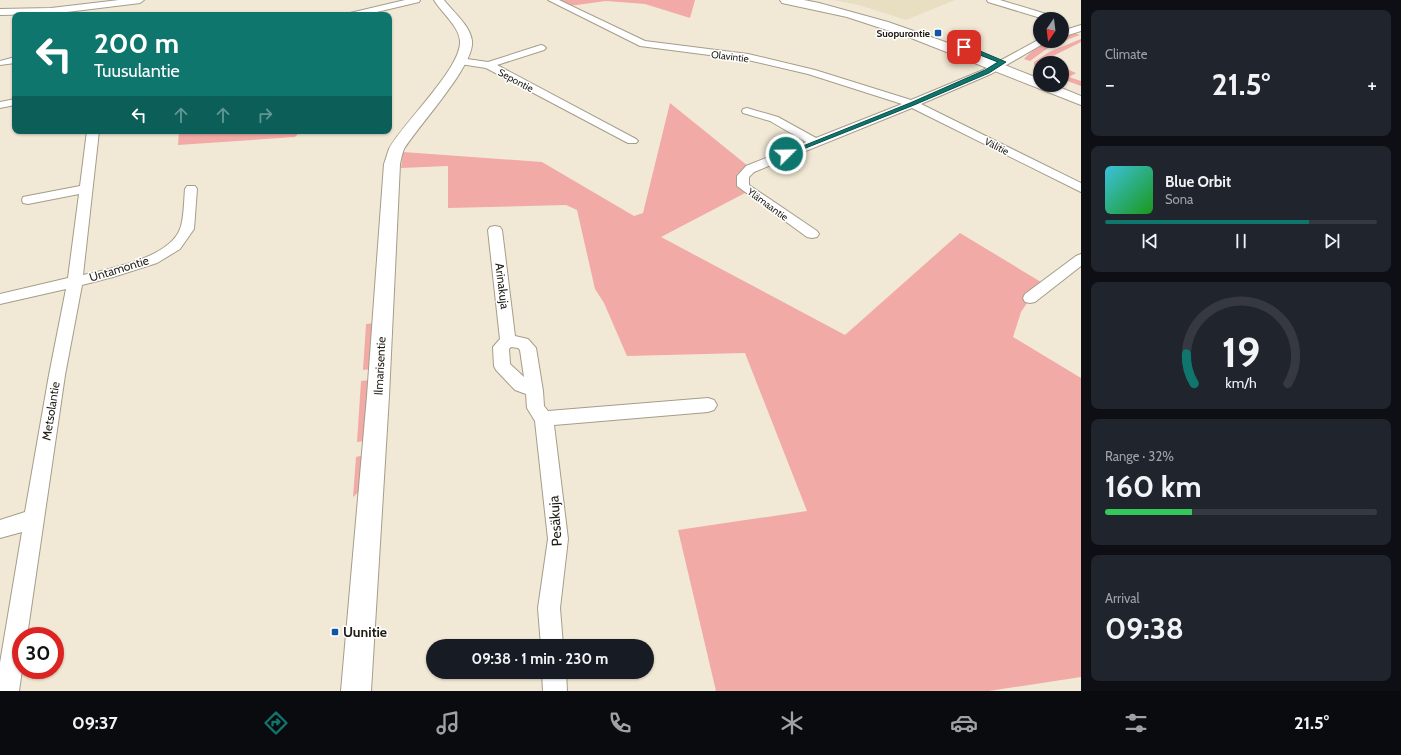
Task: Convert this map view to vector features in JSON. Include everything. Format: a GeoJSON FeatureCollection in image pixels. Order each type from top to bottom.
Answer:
{"type":"FeatureCollection","features":[{"type":"Feature","properties":{"kind":"main road"},"geometry":{"type":"LineString","coordinates":[[786,0],[837,10],[878,22],[1033,75]]}},
{"type":"Feature","properties":{"kind":"main road"},"geometry":{"type":"LineString","coordinates":[[808,0],[852,10],[909,26],[999,64],[1033,81]]}},
{"type":"Feature","properties":{"kind":"main road"},"geometry":{"type":"LineString","coordinates":[[1069,88],[1081,93]]}},
{"type":"Feature","properties":{"kind":"main road"},"geometry":{"type":"LineString","coordinates":[[1058,92],[1081,101]]}},
{"type":"Feature","properties":{"kind":"street"},"geometry":{"type":"LineString","coordinates":[[0,12],[51,11],[114,2],[140,0]]}},
{"type":"Feature","properties":{"kind":"street"},"geometry":{"type":"LineString","coordinates":[[366,12],[416,0]]}},
{"type":"Feature","properties":{"kind":"street"},"geometry":{"type":"LineString","coordinates":[[439,0],[460,28],[466,41],[465,51],[460,61]]}},
{"type":"Feature","properties":{"kind":"street","name":"Olavintie"},"geometry":{"type":"LineString","coordinates":[[552,0],[643,44],[754,59],[811,72],[912,104]]}},
{"type":"Feature","properties":{"kind":"street"},"geometry":{"type":"LineString","coordinates":[[992,0],[1033,13]]}},
{"type":"Feature","properties":{"kind":"street"},"geometry":{"type":"LineString","coordinates":[[112,12],[114,2]]}},
{"type":"Feature","properties":{"kind":"street"},"geometry":{"type":"LineString","coordinates":[[999,64],[1033,46]]}},
{"type":"Feature","properties":{"kind":"street"},"geometry":{"type":"LineString","coordinates":[[489,65],[541,48]]}},
{"type":"Feature","properties":{"kind":"street"},"geometry":{"type":"LineString","coordinates":[[3,63],[12,61]]}},
{"type":"Feature","properties":{"kind":"street","name":"Sepontie"},"geometry":{"type":"LineString","coordinates":[[460,61],[489,65],[632,141]]}},
{"type":"Feature","properties":{"kind":"street","name":"Ilmarisentie"},"geometry":{"type":"LineString","coordinates":[[356,691],[378,404],[392,164],[396,150],[460,61]]}},
{"type":"Feature","properties":{"kind":"street","name":"Ylämaantie"},"geometry":{"type":"LineString","coordinates":[[812,234],[743,186],[743,176],[750,170],[815,142],[912,104],[987,72],[999,64]]}},
{"type":"Feature","properties":{"kind":"street"},"geometry":{"type":"LineString","coordinates":[[0,105],[12,103]]}},
{"type":"Feature","properties":{"kind":"street","name":"Välitie"},"geometry":{"type":"LineString","coordinates":[[912,104],[1081,188]]}},
{"type":"Feature","properties":{"kind":"street"},"geometry":{"type":"LineString","coordinates":[[747,111],[774,119],[815,142]]}},
{"type":"Feature","properties":{"kind":"street","name":"Metsolantie"},"geometry":{"type":"LineString","coordinates":[[7,691],[57,375],[75,282],[93,134]]}},
{"type":"Feature","properties":{"kind":"street"},"geometry":{"type":"LineString","coordinates":[[28,200],[86,189]]}},
{"type":"Feature","properties":{"kind":"street","name":"Untamontie"},"geometry":{"type":"LineString","coordinates":[[0,299],[108,274],[152,260],[175,246],[187,230],[191,189]]}},
{"type":"Feature","properties":{"kind":"street","name":"Arinakuja"},"geometry":{"type":"LineString","coordinates":[[495,230],[505,305],[508,341]]}},
{"type":"Feature","properties":{"kind":"street"},"geometry":{"type":"LineString","coordinates":[[1030,298],[1081,259]]}},
{"type":"Feature","properties":{"kind":"street"},"geometry":{"type":"LineString","coordinates":[[508,341],[501,347],[502,366],[521,385],[535,391]]}},
{"type":"Feature","properties":{"kind":"street","name":"Pesäkuja"},"geometry":{"type":"LineString","coordinates":[[508,341],[522,343],[528,348],[535,391],[536,408],[544,419],[558,539],[549,608],[551,639]]}},
{"type":"Feature","properties":{"kind":"street"},"geometry":{"type":"LineString","coordinates":[[544,419],[708,405]]}},
{"type":"Feature","properties":{"kind":"street"},"geometry":{"type":"LineString","coordinates":[[0,529],[34,519]]}},
{"type":"Feature","properties":{"kind":"street"},"geometry":{"type":"LineString","coordinates":[[554,679],[555,691]]}},
{"type":"Feature","properties":{"kind":"shaded area"},"geometry":{"type":"Polygon","coordinates":[[[557,0],[695,0],[690,18],[645,4],[606,1],[569,6],[557,0]]]}},
{"type":"Feature","properties":{"kind":"shaded area"},"geometry":{"type":"Polygon","coordinates":[[[833,0],[955,0],[906,20],[859,5],[833,0]]]}},
{"type":"Feature","properties":{"kind":"shaded area"},"geometry":{"type":"Polygon","coordinates":[[[1074,33],[1080,35],[1069,39],[1069,35],[1074,33]]]}},
{"type":"Feature","properties":{"kind":"shaded area"},"geometry":{"type":"Polygon","coordinates":[[[1081,39],[1081,42],[1069,48],[1069,44],[1081,39]]]}},
{"type":"Feature","properties":{"kind":"shaded area"},"geometry":{"type":"Polygon","coordinates":[[[1037,48],[1048,48],[1037,56],[1033,56],[1033,59],[1030,61],[1024,59],[1037,48]]]}},
{"type":"Feature","properties":{"kind":"shaded area"},"geometry":{"type":"Polygon","coordinates":[[[1059,48],[1069,48],[1053,56],[1043,56],[1059,48]]]}},
{"type":"Feature","properties":{"kind":"shaded area"},"geometry":{"type":"Polygon","coordinates":[[[1069,70],[1076,73],[1069,77],[1069,70]]]}},
{"type":"Feature","properties":{"kind":"shaded area"},"geometry":{"type":"Polygon","coordinates":[[[1069,77],[1081,81],[1081,86],[1069,82],[1069,77]]]}},
{"type":"Feature","properties":{"kind":"shaded area"},"geometry":{"type":"Polygon","coordinates":[[[670,103],[748,166],[737,174],[738,186],[747,192],[661,237],[845,335],[960,233],[1041,282],[1021,312],[1013,337],[1081,378],[1081,677],[989,691],[716,691],[678,530],[807,511],[745,353],[627,356],[604,303],[595,289],[577,210],[566,205],[448,208],[448,166],[401,168],[403,152],[542,162],[634,216],[643,213],[670,103]]]}},
{"type":"Feature","properties":{"kind":"shaded area"},"geometry":{"type":"Polygon","coordinates":[[[179,134],[298,134],[295,137],[178,145],[179,134]]]}},
{"type":"Feature","properties":{"kind":"shaded area"},"geometry":{"type":"Polygon","coordinates":[[[374,323],[370,369],[363,370],[366,324],[374,323]]]}},
{"type":"Feature","properties":{"kind":"shaded area"},"geometry":{"type":"Polygon","coordinates":[[[370,380],[365,441],[357,442],[361,381],[370,380]]]}},
{"type":"Feature","properties":{"kind":"shaded area"},"geometry":{"type":"Polygon","coordinates":[[[364,455],[360,491],[353,497],[356,457],[364,455]]]}},
{"type":"Feature","properties":{"kind":"place","name":"Suopurontie"},"geometry":{"type":"Point","coordinates":[938,33]}},
{"type":"Feature","properties":{"kind":"place","name":"Uunitie"},"geometry":{"type":"Point","coordinates":[335,632]}},
{"type":"Feature","properties":{"kind":"route"},"geometry":{"type":"LineString","coordinates":[[786,154],[912,104],[987,72],[1003,62],[964,47]]}}]}
